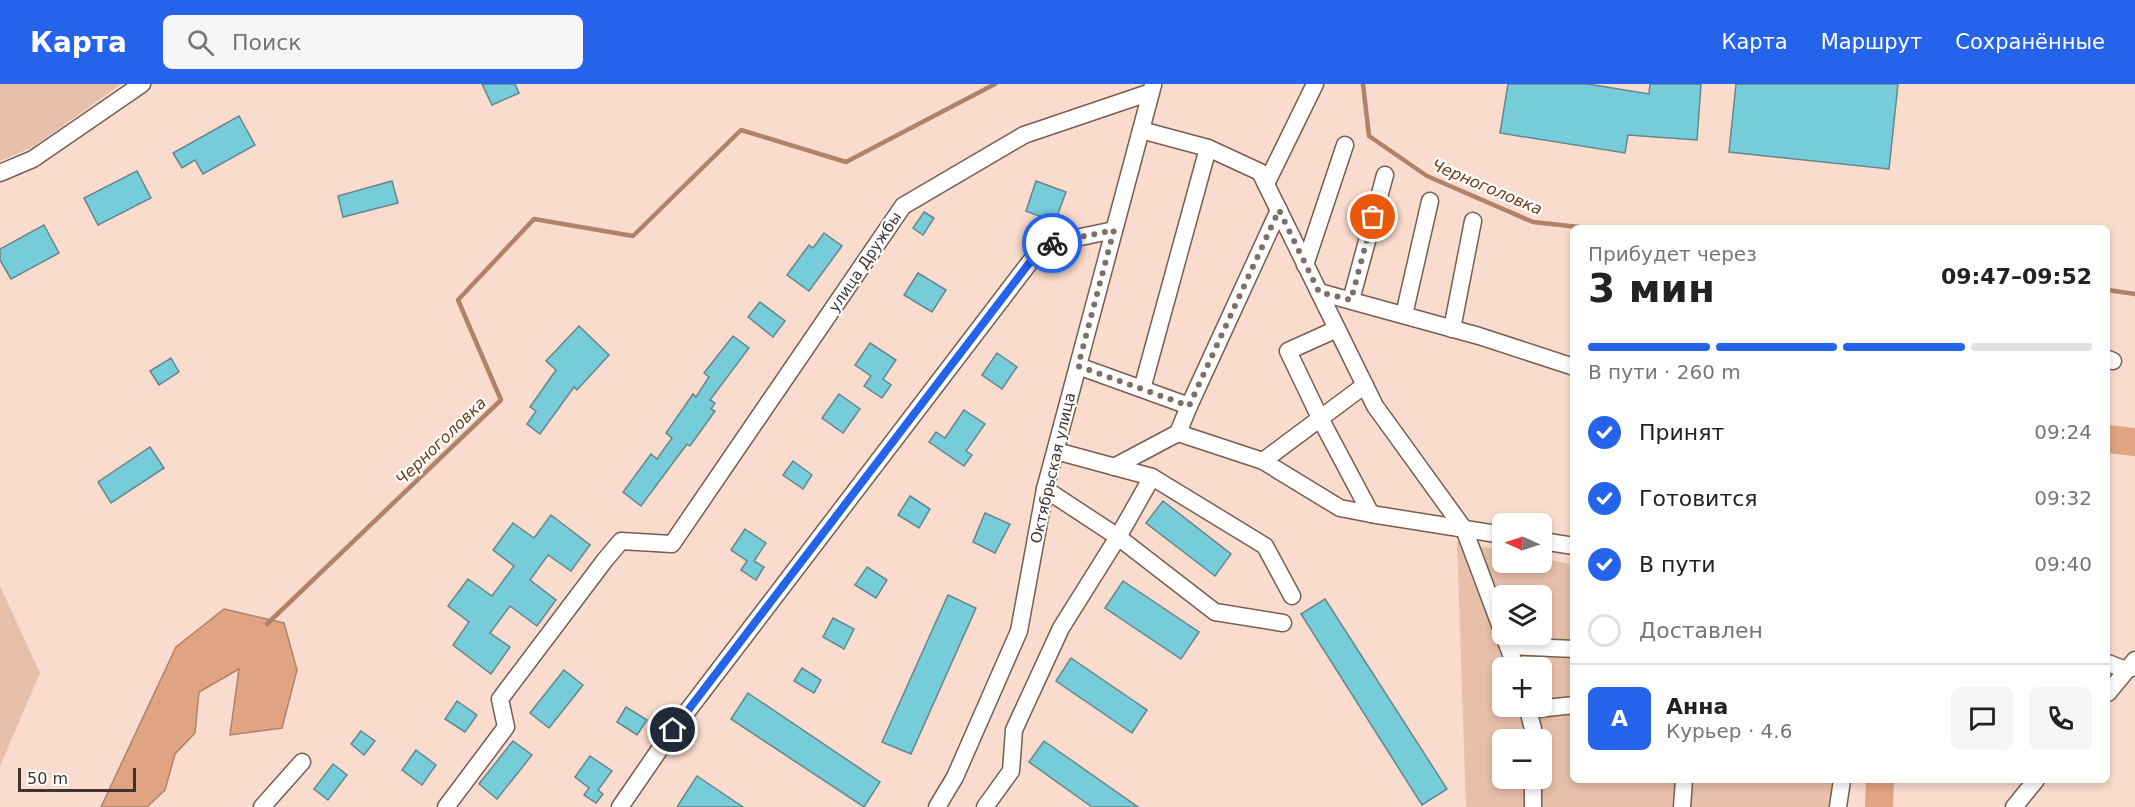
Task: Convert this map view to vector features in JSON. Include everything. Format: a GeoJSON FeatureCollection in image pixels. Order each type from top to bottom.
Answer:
{"type":"FeatureCollection","features":[{"type":"Feature","properties":{"kind":"street"},"geometry":{"type":"LineString","coordinates":[[0,173],[33,159],[142,84]]}},
{"type":"Feature","properties":{"kind":"street"},"geometry":{"type":"LineString","coordinates":[[1266,184],[1314,84]]}},
{"type":"Feature","properties":{"kind":"street","name":"Октябрьская улица"},"geometry":{"type":"LineString","coordinates":[[938,807],[955,777],[1019,631],[1045,489],[1152,88]]}},
{"type":"Feature","properties":{"kind":"street","name":"улица Дружбы"},"geometry":{"type":"LineString","coordinates":[[446,807],[506,727],[500,699],[621,541],[672,544],[903,206],[1024,135],[1152,88]]}},
{"type":"Feature","properties":{"kind":"street"},"geometry":{"type":"LineString","coordinates":[[1141,130],[1208,148],[1260,172],[1375,406],[1464,529],[1492,603]]}},
{"type":"Feature","properties":{"kind":"street"},"geometry":{"type":"LineString","coordinates":[[1305,264],[1345,145]]}},
{"type":"Feature","properties":{"kind":"street"},"geometry":{"type":"LineString","coordinates":[[1142,389],[1208,148]]}},
{"type":"Feature","properties":{"kind":"street"},"geometry":{"type":"LineString","coordinates":[[1351,300],[1385,175]]}},
{"type":"Feature","properties":{"kind":"street"},"geometry":{"type":"LineString","coordinates":[[1404,315],[1430,201]]}},
{"type":"Feature","properties":{"kind":"street"},"geometry":{"type":"LineString","coordinates":[[1114,467],[1178,433],[1279,210]]}},
{"type":"Feature","properties":{"kind":"street"},"geometry":{"type":"LineString","coordinates":[[1452,329],[1473,221]]}},
{"type":"Feature","properties":{"kind":"street"},"geometry":{"type":"LineString","coordinates":[[620,807],[673,730],[1043,245],[1114,230]]}},
{"type":"Feature","properties":{"kind":"street"},"geometry":{"type":"LineString","coordinates":[[1319,292],[1452,329],[1570,366]]}},
{"type":"Feature","properties":{"kind":"street"},"geometry":{"type":"LineString","coordinates":[[1337,328],[1288,351],[1320,418],[1371,514]]}},
{"type":"Feature","properties":{"kind":"street"},"geometry":{"type":"LineString","coordinates":[[1078,366],[1189,406]]}},
{"type":"Feature","properties":{"kind":"street"},"geometry":{"type":"LineString","coordinates":[[1263,461],[1365,385]]}},
{"type":"Feature","properties":{"kind":"street"},"geometry":{"type":"LineString","coordinates":[[1178,433],[1263,461],[1340,508],[1492,533]]}},
{"type":"Feature","properties":{"kind":"street"},"geometry":{"type":"LineString","coordinates":[[1056,451],[1152,477],[1265,546],[1292,596]]}},
{"type":"Feature","properties":{"kind":"street"},"geometry":{"type":"LineString","coordinates":[[985,807],[1011,771],[1014,730],[1061,628],[1118,537],[1152,477]]}},
{"type":"Feature","properties":{"kind":"street"},"geometry":{"type":"LineString","coordinates":[[1045,489],[1118,537],[1215,612],[1283,623]]}},
{"type":"Feature","properties":{"kind":"street"},"geometry":{"type":"LineString","coordinates":[[1552,543],[1570,545]]}},
{"type":"Feature","properties":{"kind":"street"},"geometry":{"type":"LineString","coordinates":[[1549,645],[1570,648]]}},
{"type":"Feature","properties":{"kind":"street"},"geometry":{"type":"LineString","coordinates":[[2110,663],[2132,666]]}},
{"type":"Feature","properties":{"kind":"street"},"geometry":{"type":"LineString","coordinates":[[2110,691],[2132,666]]}},
{"type":"Feature","properties":{"kind":"street"},"geometry":{"type":"LineString","coordinates":[[1552,706],[1570,705]]}},
{"type":"Feature","properties":{"kind":"street"},"geometry":{"type":"LineString","coordinates":[[262,807],[303,762]]}},
{"type":"Feature","properties":{"kind":"street"},"geometry":{"type":"LineString","coordinates":[[1682,807],[1684,783]]}},
{"type":"Feature","properties":{"kind":"street"},"geometry":{"type":"LineString","coordinates":[[1838,807],[1842,783]]}},
{"type":"Feature","properties":{"kind":"street"},"geometry":{"type":"LineString","coordinates":[[2014,807],[2034,783]]}},
{"type":"Feature","properties":{"kind":"street"},"geometry":{"type":"LineString","coordinates":[[1533,789],[1533,807]]}},
{"type":"Feature","properties":{"kind":"shaded area"},"geometry":{"type":"Polygon","coordinates":[[[0,84],[121,84],[33,147],[0,161],[0,84]]]}},
{"type":"Feature","properties":{"kind":"shaded area"},"geometry":{"type":"Polygon","coordinates":[[[1457,541],[1492,549],[1492,573],[1552,573],[1552,560],[1570,564],[1570,783],[1842,783],[1839,807],[1466,807],[1457,541]]]}},
{"type":"Feature","properties":{"kind":"shaded area"},"geometry":{"type":"Polygon","coordinates":[[[0,586],[40,673],[0,766],[0,586]]]}},
{"type":"Feature","properties":{"kind":"shaded area"},"geometry":{"type":"Polygon","coordinates":[[[224,609],[284,623],[297,670],[282,728],[230,735],[239,669],[199,692],[195,733],[175,754],[165,790],[147,807],[101,807],[176,647],[224,609]]]}},
{"type":"Feature","properties":{"kind":"building"},"geometry":{"type":"Polygon","coordinates":[[[482,84],[515,84],[519,93],[492,105],[482,84]]]}},
{"type":"Feature","properties":{"kind":"building"},"geometry":{"type":"Polygon","coordinates":[[[1508,84],[1588,84],[1649,94],[1650,84],[1701,84],[1697,140],[1628,135],[1625,153],[1500,133],[1508,84]]]}},
{"type":"Feature","properties":{"kind":"building"},"geometry":{"type":"Polygon","coordinates":[[[1736,84],[1898,84],[1889,169],[1729,152],[1736,84]]]}},
{"type":"Feature","properties":{"kind":"building"},"geometry":{"type":"Polygon","coordinates":[[[239,116],[255,145],[203,174],[195,160],[182,168],[173,153],[239,116]]]}},
{"type":"Feature","properties":{"kind":"building"},"geometry":{"type":"Polygon","coordinates":[[[137,171],[151,198],[98,225],[84,198],[137,171]]]}},
{"type":"Feature","properties":{"kind":"building"},"geometry":{"type":"Polygon","coordinates":[[[392,181],[398,203],[343,217],[338,196],[392,181]]]}},
{"type":"Feature","properties":{"kind":"building"},"geometry":{"type":"Polygon","coordinates":[[[1036,181],[1066,192],[1055,222],[1026,211],[1036,181]]]}},
{"type":"Feature","properties":{"kind":"building"},"geometry":{"type":"Polygon","coordinates":[[[924,212],[934,218],[923,235],[913,228],[924,212]]]}},
{"type":"Feature","properties":{"kind":"building"},"geometry":{"type":"Polygon","coordinates":[[[44,225],[59,253],[11,279],[0,260],[0,249],[44,225]]]}},
{"type":"Feature","properties":{"kind":"building"},"geometry":{"type":"Polygon","coordinates":[[[824,233],[842,246],[809,291],[787,275],[809,245],[813,248],[824,233]]]}},
{"type":"Feature","properties":{"kind":"building"},"geometry":{"type":"Polygon","coordinates":[[[918,273],[946,290],[932,312],[904,295],[918,273]]]}},
{"type":"Feature","properties":{"kind":"building"},"geometry":{"type":"Polygon","coordinates":[[[760,302],[785,321],[773,337],[748,317],[760,302]]]}},
{"type":"Feature","properties":{"kind":"building"},"geometry":{"type":"Polygon","coordinates":[[[579,326],[609,355],[577,390],[574,387],[540,434],[527,424],[536,411],[530,407],[556,370],[546,361],[579,326]]]}},
{"type":"Feature","properties":{"kind":"building"},"geometry":{"type":"Polygon","coordinates":[[[733,336],[749,348],[710,400],[715,403],[711,409],[715,411],[690,446],[687,444],[641,506],[623,492],[651,454],[657,459],[672,438],[666,433],[693,394],[696,397],[709,377],[704,373],[733,336]]]}},
{"type":"Feature","properties":{"kind":"building"},"geometry":{"type":"Polygon","coordinates":[[[870,343],[896,360],[883,379],[891,385],[882,398],[864,386],[871,376],[855,365],[870,343]]]}},
{"type":"Feature","properties":{"kind":"building"},"geometry":{"type":"Polygon","coordinates":[[[997,353],[1017,367],[1002,389],[982,375],[997,353]]]}},
{"type":"Feature","properties":{"kind":"building"},"geometry":{"type":"Polygon","coordinates":[[[171,358],[179,372],[159,385],[150,371],[171,358]]]}},
{"type":"Feature","properties":{"kind":"building"},"geometry":{"type":"Polygon","coordinates":[[[839,394],[860,409],[843,433],[822,418],[839,394]]]}},
{"type":"Feature","properties":{"kind":"building"},"geometry":{"type":"Polygon","coordinates":[[[964,410],[985,424],[966,451],[972,455],[964,466],[929,442],[936,432],[945,438],[964,410]]]}},
{"type":"Feature","properties":{"kind":"building"},"geometry":{"type":"Polygon","coordinates":[[[150,447],[164,468],[111,503],[98,482],[150,447]]]}},
{"type":"Feature","properties":{"kind":"building"},"geometry":{"type":"Polygon","coordinates":[[[793,461],[812,475],[803,489],[783,475],[793,461]]]}},
{"type":"Feature","properties":{"kind":"building"},"geometry":{"type":"Polygon","coordinates":[[[910,496],[930,509],[919,528],[898,515],[910,496]]]}},
{"type":"Feature","properties":{"kind":"building"},"geometry":{"type":"Polygon","coordinates":[[[1163,501],[1231,554],[1215,576],[1146,523],[1163,501]]]}},
{"type":"Feature","properties":{"kind":"building"},"geometry":{"type":"Polygon","coordinates":[[[985,513],[1010,524],[995,553],[973,542],[985,513]]]}},
{"type":"Feature","properties":{"kind":"building"},"geometry":{"type":"Polygon","coordinates":[[[551,515],[590,545],[571,571],[548,555],[530,580],[556,600],[537,626],[510,606],[490,633],[510,647],[491,674],[453,645],[469,622],[448,606],[468,579],[492,596],[514,566],[493,550],[513,523],[534,538],[551,515]]]}},
{"type":"Feature","properties":{"kind":"building"},"geometry":{"type":"Polygon","coordinates":[[[745,529],[766,543],[754,561],[764,567],[756,580],[741,570],[747,561],[731,550],[745,529]]]}},
{"type":"Feature","properties":{"kind":"building"},"geometry":{"type":"Polygon","coordinates":[[[867,567],[887,580],[876,598],[855,585],[867,567]]]}},
{"type":"Feature","properties":{"kind":"building"},"geometry":{"type":"Polygon","coordinates":[[[1123,581],[1199,632],[1181,659],[1105,608],[1123,581]]]}},
{"type":"Feature","properties":{"kind":"building"},"geometry":{"type":"Polygon","coordinates":[[[948,595],[976,608],[911,754],[882,742],[948,595]]]}},
{"type":"Feature","properties":{"kind":"building"},"geometry":{"type":"Polygon","coordinates":[[[1325,599],[1447,789],[1422,805],[1301,614],[1325,599]]]}},
{"type":"Feature","properties":{"kind":"building"},"geometry":{"type":"Polygon","coordinates":[[[833,618],[854,629],[844,649],[823,637],[833,618]]]}},
{"type":"Feature","properties":{"kind":"building"},"geometry":{"type":"Polygon","coordinates":[[[1071,658],[1147,710],[1132,733],[1056,681],[1071,658]]]}},
{"type":"Feature","properties":{"kind":"building"},"geometry":{"type":"Polygon","coordinates":[[[802,668],[821,680],[814,693],[794,681],[802,668]]]}},
{"type":"Feature","properties":{"kind":"building"},"geometry":{"type":"Polygon","coordinates":[[[564,670],[583,685],[549,728],[530,713],[564,670]]]}},
{"type":"Feature","properties":{"kind":"building"},"geometry":{"type":"Polygon","coordinates":[[[748,693],[880,782],[864,807],[731,719],[748,693]]]}},
{"type":"Feature","properties":{"kind":"building"},"geometry":{"type":"Polygon","coordinates":[[[457,701],[477,715],[465,732],[445,719],[457,701]]]}},
{"type":"Feature","properties":{"kind":"building"},"geometry":{"type":"Polygon","coordinates":[[[626,707],[647,720],[637,735],[617,722],[626,707]]]}},
{"type":"Feature","properties":{"kind":"building"},"geometry":{"type":"Polygon","coordinates":[[[361,731],[375,741],[364,755],[351,744],[361,731]]]}},
{"type":"Feature","properties":{"kind":"building"},"geometry":{"type":"Polygon","coordinates":[[[513,741],[532,755],[497,799],[479,784],[513,741]]]}},
{"type":"Feature","properties":{"kind":"building"},"geometry":{"type":"Polygon","coordinates":[[[1044,741],[1138,807],[1092,807],[1029,762],[1044,741]]]}},
{"type":"Feature","properties":{"kind":"building"},"geometry":{"type":"Polygon","coordinates":[[[416,750],[436,765],[422,785],[402,770],[416,750]]]}},
{"type":"Feature","properties":{"kind":"building"},"geometry":{"type":"Polygon","coordinates":[[[590,756],[612,771],[598,790],[603,794],[596,803],[584,795],[589,788],[575,777],[590,756]]]}},
{"type":"Feature","properties":{"kind":"building"},"geometry":{"type":"Polygon","coordinates":[[[333,764],[347,775],[328,800],[314,789],[333,764]]]}},
{"type":"Feature","properties":{"kind":"building"},"geometry":{"type":"Polygon","coordinates":[[[697,776],[743,807],[677,807],[697,776]]]}},
{"type":"Feature","properties":{"kind":"waterway","name":"Черноголовка"},"geometry":{"type":"LineString","coordinates":[[267,624],[501,400],[458,300],[534,219],[633,236],[741,130],[846,162],[995,84]]}},
{"type":"Feature","properties":{"kind":"waterway","name":"Черноголовка"},"geometry":{"type":"LineString","coordinates":[[1363,84],[1369,136],[1427,176],[1533,222],[1570,226]]}},
{"type":"Feature","properties":{"kind":"waterway","name":"Черноголовка"},"geometry":{"type":"LineString","coordinates":[[2110,290],[2135,294]]}},
{"type":"Feature","properties":{"kind":"waterway"},"geometry":{"type":"LineString","coordinates":[[2110,439],[2135,442]]}},
{"type":"Feature","properties":{"kind":"waterway"},"geometry":{"type":"LineString","coordinates":[[1879,807],[1880,783]]}},
{"type":"Feature","properties":{"kind":"way so far"},"geometry":{"type":"LineString","coordinates":[[1052,243],[1114,230],[1078,366],[1189,406],[1279,210],[1319,292],[1351,300],[1373,217]]}},
{"type":"Feature","properties":{"kind":"route"},"geometry":{"type":"LineString","coordinates":[[673,730],[1043,245],[1052,243]]}}]}
